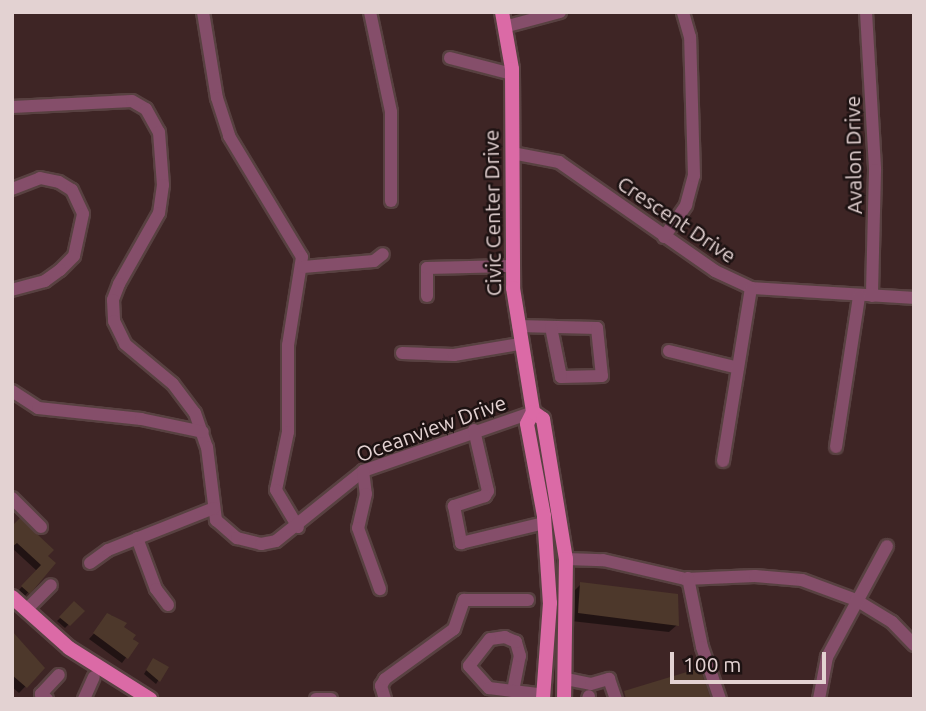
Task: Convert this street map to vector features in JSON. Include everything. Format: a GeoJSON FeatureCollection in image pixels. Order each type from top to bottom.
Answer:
{"type":"FeatureCollection","features":[{"type":"Feature","properties":{"kind":"main road","name":"Civic Center Drive"},"geometry":{"type":"LineString","coordinates":[[503,20],[512,74],[512,266],[520,344],[533,412],[527,424],[544,519],[550,604],[543,697]]}},
{"type":"Feature","properties":{"kind":"main road","name":"Civic Center Drive"},"geometry":{"type":"LineString","coordinates":[[533,412],[543,419],[566,559],[564,699]]}},
{"type":"Feature","properties":{"kind":"main road"},"geometry":{"type":"LineString","coordinates":[[544,519],[552,548],[566,559]]}},
{"type":"Feature","properties":{"kind":"main road"},"geometry":{"type":"LineString","coordinates":[[12,597],[19,610],[94,677],[131,699]]}},
{"type":"Feature","properties":{"kind":"main road"},"geometry":{"type":"LineString","coordinates":[[19,610],[69,648],[150,699]]}},
{"type":"Feature","properties":{"kind":"street"},"geometry":{"type":"LineString","coordinates":[[203,12],[217,98],[229,136],[282,218],[303,267],[288,345],[288,432],[276,490],[298,527]]}},
{"type":"Feature","properties":{"kind":"street"},"geometry":{"type":"LineString","coordinates":[[370,12],[391,112],[391,201]]}},
{"type":"Feature","properties":{"kind":"street"},"geometry":{"type":"LineString","coordinates":[[503,20],[560,12]]}},
{"type":"Feature","properties":{"kind":"street"},"geometry":{"type":"LineString","coordinates":[[664,237],[686,205],[694,176],[690,37],[684,12]]}},
{"type":"Feature","properties":{"kind":"street","name":"Avalon Drive"},"geometry":{"type":"LineString","coordinates":[[836,447],[865,296],[875,170],[866,12]]}},
{"type":"Feature","properties":{"kind":"street"},"geometry":{"type":"LineString","coordinates":[[450,58],[512,74]]}},
{"type":"Feature","properties":{"kind":"street","name":"Oceanview Drive"},"geometry":{"type":"LineString","coordinates":[[12,107],[114,98],[146,109],[159,132],[163,185],[159,213],[113,300],[114,321],[125,344],[184,396],[203,432],[216,520],[237,538],[276,541],[298,527],[363,471],[474,430],[533,412]]}},
{"type":"Feature","properties":{"kind":"street","name":"Crescent Drive"},"geometry":{"type":"LineString","coordinates":[[512,153],[559,162],[715,271],[751,288],[914,298]]}},
{"type":"Feature","properties":{"kind":"street"},"geometry":{"type":"LineString","coordinates":[[12,189],[40,178],[60,182],[72,190],[83,214],[74,256],[45,281],[12,290]]}},
{"type":"Feature","properties":{"kind":"street"},"geometry":{"type":"LineString","coordinates":[[303,267],[374,261],[383,254]]}},
{"type":"Feature","properties":{"kind":"street"},"geometry":{"type":"LineString","coordinates":[[427,296],[427,268],[512,266]]}},
{"type":"Feature","properties":{"kind":"street"},"geometry":{"type":"LineString","coordinates":[[723,461],[751,288]]}},
{"type":"Feature","properties":{"kind":"street"},"geometry":{"type":"LineString","coordinates":[[518,326],[597,328],[602,376],[561,377],[551,327]]}},
{"type":"Feature","properties":{"kind":"street"},"geometry":{"type":"LineString","coordinates":[[402,353],[454,355],[520,344]]}},
{"type":"Feature","properties":{"kind":"street"},"geometry":{"type":"LineString","coordinates":[[669,351],[738,368]]}},
{"type":"Feature","properties":{"kind":"street"},"geometry":{"type":"LineString","coordinates":[[12,391],[38,408],[141,419],[203,432]]}},
{"type":"Feature","properties":{"kind":"street"},"geometry":{"type":"LineString","coordinates":[[474,430],[488,491],[485,496],[454,506],[461,543],[544,519]]}},
{"type":"Feature","properties":{"kind":"street"},"geometry":{"type":"LineString","coordinates":[[363,471],[366,494],[358,528],[380,589]]}},
{"type":"Feature","properties":{"kind":"street"},"geometry":{"type":"LineString","coordinates":[[12,498],[41,527]]}},
{"type":"Feature","properties":{"kind":"street"},"geometry":{"type":"LineString","coordinates":[[90,563],[108,550],[214,508]]}},
{"type":"Feature","properties":{"kind":"street"},"geometry":{"type":"LineString","coordinates":[[137,538],[156,589],[168,605]]}},
{"type":"Feature","properties":{"kind":"street"},"geometry":{"type":"LineString","coordinates":[[820,699],[827,657],[887,546]]}},
{"type":"Feature","properties":{"kind":"street"},"geometry":{"type":"LineString","coordinates":[[566,559],[603,560],[688,578],[791,578],[856,600],[892,622],[914,645]]}},
{"type":"Feature","properties":{"kind":"street"},"geometry":{"type":"LineString","coordinates":[[688,578],[702,647],[720,699]]}},
{"type":"Feature","properties":{"kind":"street"},"geometry":{"type":"LineString","coordinates":[[19,610],[51,585]]}},
{"type":"Feature","properties":{"kind":"street"},"geometry":{"type":"LineString","coordinates":[[385,699],[381,686],[385,678],[454,629],[464,600],[528,600]]}},
{"type":"Feature","properties":{"kind":"street"},"geometry":{"type":"LineString","coordinates":[[513,691],[520,656],[516,642],[505,637],[490,639],[469,666],[489,688],[543,697]]}},
{"type":"Feature","properties":{"kind":"street"},"geometry":{"type":"LineString","coordinates":[[47,699],[41,694],[59,675]]}},
{"type":"Feature","properties":{"kind":"street"},"geometry":{"type":"LineString","coordinates":[[84,699],[94,677]]}},
{"type":"Feature","properties":{"kind":"street"},"geometry":{"type":"LineString","coordinates":[[566,679],[592,684],[609,679],[615,699]]}},
{"type":"Feature","properties":{"kind":"street"},"geometry":{"type":"LineString","coordinates":[[316,699],[331,699]]}},
{"type":"Feature","properties":{"kind":"building"},"geometry":{"type":"Polygon","coordinates":[[[20,518],[54,550],[48,556],[56,563],[30,594],[21,586],[41,565],[17,543],[12,547],[12,526],[20,518]]]}},
{"type":"Feature","properties":{"kind":"building"},"geometry":{"type":"Polygon","coordinates":[[[580,582],[678,594],[679,626],[578,613],[580,582]]]}},
{"type":"Feature","properties":{"kind":"building"},"geometry":{"type":"Polygon","coordinates":[[[74,601],[85,611],[70,626],[59,617],[74,601]]]}},
{"type":"Feature","properties":{"kind":"building"},"geometry":{"type":"Polygon","coordinates":[[[107,613],[127,623],[124,627],[136,635],[133,639],[139,643],[128,659],[93,633],[107,613]]]}},
{"type":"Feature","properties":{"kind":"building"},"geometry":{"type":"Polygon","coordinates":[[[12,631],[45,668],[27,688],[12,675],[12,631]]]}},
{"type":"Feature","properties":{"kind":"building"},"geometry":{"type":"Polygon","coordinates":[[[153,658],[169,667],[160,682],[146,670],[153,658]]]}},
{"type":"Feature","properties":{"kind":"building"},"geometry":{"type":"Polygon","coordinates":[[[700,668],[711,699],[626,699],[624,691],[700,668]]]}}]}
